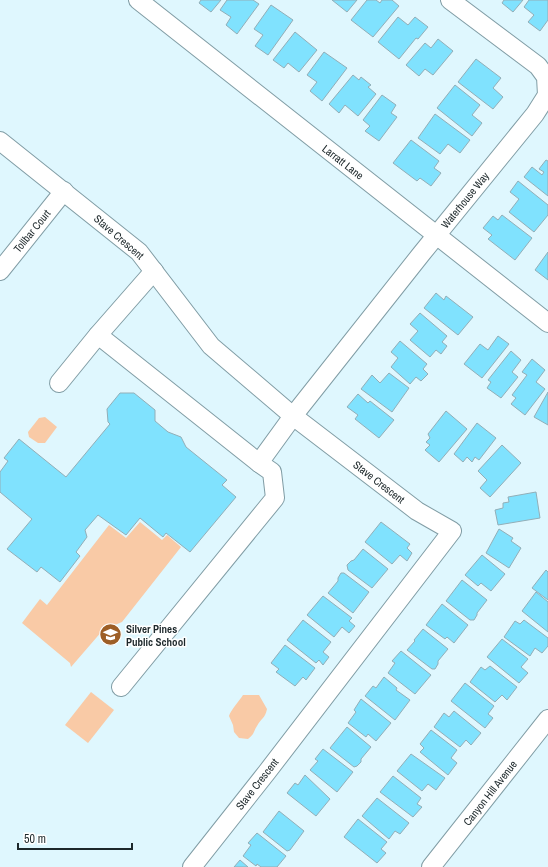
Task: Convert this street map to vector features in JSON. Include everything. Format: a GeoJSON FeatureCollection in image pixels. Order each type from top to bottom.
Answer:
{"type":"FeatureCollection","features":[{"type":"Feature","properties":{"kind":"street","name":"Larratt Lane"},"geometry":{"type":"LineString","coordinates":[[138,0],[548,324]]}},
{"type":"Feature","properties":{"kind":"street","name":"Waterhouse Way"},"geometry":{"type":"LineString","coordinates":[[258,463],[293,416],[535,114],[547,95],[546,77],[538,66],[450,0]]}},
{"type":"Feature","properties":{"kind":"street","name":"Stave Crescent"},"geometry":{"type":"LineString","coordinates":[[0,141],[139,252],[211,346],[293,416],[417,512],[452,531],[192,867]]}},
{"type":"Feature","properties":{"kind":"street","name":"Tollbar Court"},"geometry":{"type":"LineString","coordinates":[[0,271],[64,191]]}},
{"type":"Feature","properties":{"kind":"street"},"geometry":{"type":"LineString","coordinates":[[59,383],[98,335],[154,271]]}},
{"type":"Feature","properties":{"kind":"street"},"geometry":{"type":"LineString","coordinates":[[98,335],[258,463],[272,472],[275,498],[121,687]]}},
{"type":"Feature","properties":{"kind":"street","name":"Canyon Hill Avenue"},"geometry":{"type":"LineString","coordinates":[[431,867],[548,720]]}},
{"type":"Feature","properties":{"kind":"shaded area"},"geometry":{"type":"Polygon","coordinates":[[[45,417],[57,427],[45,443],[38,443],[29,437],[28,432],[39,418],[45,417]]]}},
{"type":"Feature","properties":{"kind":"shaded area"},"geometry":{"type":"Polygon","coordinates":[[[140,522],[162,540],[167,535],[181,547],[122,622],[103,630],[71,667],[70,663],[22,623],[40,599],[47,605],[109,525],[126,538],[140,522]]]}},
{"type":"Feature","properties":{"kind":"shaded area"},"geometry":{"type":"Polygon","coordinates":[[[91,692],[114,710],[88,743],[65,725],[91,692]]]}},
{"type":"Feature","properties":{"kind":"shaded area"},"geometry":{"type":"Polygon","coordinates":[[[243,695],[259,695],[267,709],[253,734],[248,739],[239,738],[234,732],[229,716],[243,695]]]}},
{"type":"Feature","properties":{"kind":"building"},"geometry":{"type":"Polygon","coordinates":[[[201,0],[221,0],[211,12],[199,3],[201,0]]]}},
{"type":"Feature","properties":{"kind":"building"},"geometry":{"type":"Polygon","coordinates":[[[227,0],[253,0],[259,4],[237,34],[226,25],[231,17],[220,10],[227,0]]]}},
{"type":"Feature","properties":{"kind":"building"},"geometry":{"type":"Polygon","coordinates":[[[332,0],[357,0],[347,12],[332,0]]]}},
{"type":"Feature","properties":{"kind":"building"},"geometry":{"type":"Polygon","coordinates":[[[367,0],[376,0],[380,3],[382,0],[392,0],[399,6],[373,37],[351,20],[367,0]]]}},
{"type":"Feature","properties":{"kind":"building"},"geometry":{"type":"Polygon","coordinates":[[[504,0],[523,0],[513,12],[502,3],[504,0]]]}},
{"type":"Feature","properties":{"kind":"building"},"geometry":{"type":"Polygon","coordinates":[[[529,0],[548,0],[548,20],[540,31],[528,22],[534,15],[524,7],[529,0]]]}},
{"type":"Feature","properties":{"kind":"building"},"geometry":{"type":"Polygon","coordinates":[[[271,5],[293,20],[268,55],[255,46],[263,35],[254,29],[271,5]]]}},
{"type":"Feature","properties":{"kind":"building"},"geometry":{"type":"Polygon","coordinates":[[[398,17],[408,25],[415,17],[428,27],[418,39],[416,38],[399,59],[378,42],[398,17]]]}},
{"type":"Feature","properties":{"kind":"building"},"geometry":{"type":"Polygon","coordinates":[[[295,32],[317,50],[299,72],[288,63],[284,68],[273,60],[295,32]]]}},
{"type":"Feature","properties":{"kind":"building"},"geometry":{"type":"Polygon","coordinates":[[[438,39],[453,51],[433,75],[425,69],[419,76],[406,65],[425,43],[431,48],[438,39]]]}},
{"type":"Feature","properties":{"kind":"building"},"geometry":{"type":"Polygon","coordinates":[[[324,52],[347,68],[322,101],[310,91],[317,82],[307,75],[324,52]]]}},
{"type":"Feature","properties":{"kind":"building"},"geometry":{"type":"Polygon","coordinates":[[[476,59],[501,78],[493,88],[503,97],[493,109],[458,82],[476,59]]]}},
{"type":"Feature","properties":{"kind":"building"},"geometry":{"type":"Polygon","coordinates":[[[353,75],[359,80],[361,77],[371,85],[368,87],[376,94],[358,116],[345,105],[339,113],[329,104],[353,75]]]}},
{"type":"Feature","properties":{"kind":"building"},"geometry":{"type":"Polygon","coordinates":[[[455,85],[480,105],[472,115],[482,123],[472,136],[437,108],[455,85]]]}},
{"type":"Feature","properties":{"kind":"building"},"geometry":{"type":"Polygon","coordinates":[[[382,95],[396,105],[391,113],[397,117],[379,141],[365,131],[370,126],[363,120],[382,95]]]}},
{"type":"Feature","properties":{"kind":"building"},"geometry":{"type":"Polygon","coordinates":[[[435,114],[470,140],[460,153],[448,144],[440,154],[418,138],[435,114]]]}},
{"type":"Feature","properties":{"kind":"building"},"geometry":{"type":"Polygon","coordinates":[[[411,140],[439,161],[434,168],[441,173],[431,186],[420,178],[417,181],[393,163],[411,140]]]}},
{"type":"Feature","properties":{"kind":"building"},"geometry":{"type":"Polygon","coordinates":[[[546,160],[548,161],[548,196],[524,177],[532,167],[542,175],[544,172],[539,169],[546,160]]]}},
{"type":"Feature","properties":{"kind":"building"},"geometry":{"type":"Polygon","coordinates":[[[518,181],[548,205],[548,215],[534,232],[509,212],[519,199],[510,192],[518,181]]]}},
{"type":"Feature","properties":{"kind":"building"},"geometry":{"type":"Polygon","coordinates":[[[502,215],[532,238],[515,260],[488,239],[492,235],[483,228],[493,216],[498,220],[502,215]]]}},
{"type":"Feature","properties":{"kind":"building"},"geometry":{"type":"Polygon","coordinates":[[[548,252],[548,280],[535,270],[548,252]]]}},
{"type":"Feature","properties":{"kind":"building"},"geometry":{"type":"Polygon","coordinates":[[[436,293],[444,300],[446,296],[473,317],[458,335],[424,308],[436,293]]]}},
{"type":"Feature","properties":{"kind":"building"},"geometry":{"type":"Polygon","coordinates":[[[420,313],[447,336],[442,342],[447,346],[441,354],[436,350],[430,357],[410,340],[418,331],[410,324],[420,313]]]}},
{"type":"Feature","properties":{"kind":"building"},"geometry":{"type":"Polygon","coordinates":[[[498,336],[509,344],[482,378],[464,364],[480,344],[488,350],[498,336]]]}},
{"type":"Feature","properties":{"kind":"building"},"geometry":{"type":"Polygon","coordinates":[[[400,341],[427,364],[423,369],[428,374],[421,381],[416,377],[410,384],[391,367],[398,358],[391,352],[400,341]]]}},
{"type":"Feature","properties":{"kind":"building"},"geometry":{"type":"Polygon","coordinates":[[[511,351],[521,360],[512,372],[518,377],[501,398],[487,388],[491,382],[488,380],[511,351]]]}},
{"type":"Feature","properties":{"kind":"building"},"geometry":{"type":"Polygon","coordinates":[[[532,359],[545,370],[536,382],[545,389],[525,415],[511,404],[516,398],[512,395],[527,375],[522,372],[532,359]]]}},
{"type":"Feature","properties":{"kind":"building"},"geometry":{"type":"Polygon","coordinates":[[[389,373],[409,388],[392,412],[361,389],[372,375],[380,383],[389,373]]]}},
{"type":"Feature","properties":{"kind":"building"},"geometry":{"type":"Polygon","coordinates":[[[548,392],[548,425],[534,417],[548,392]]]}},
{"type":"Feature","properties":{"kind":"building"},"geometry":{"type":"Polygon","coordinates":[[[120,393],[134,393],[155,410],[155,421],[168,432],[181,437],[186,447],[227,480],[222,485],[236,497],[190,552],[166,533],[163,537],[140,518],[126,535],[98,515],[85,530],[87,537],[76,552],[80,556],[60,582],[41,567],[37,572],[7,549],[32,519],[0,492],[0,472],[8,461],[4,458],[19,439],[66,477],[110,424],[108,422],[107,409],[120,393]]]}},
{"type":"Feature","properties":{"kind":"building"},"geometry":{"type":"Polygon","coordinates":[[[358,394],[368,403],[370,401],[394,420],[379,438],[355,419],[358,415],[347,407],[358,394]]]}},
{"type":"Feature","properties":{"kind":"building"},"geometry":{"type":"Polygon","coordinates":[[[446,411],[467,429],[439,462],[425,450],[430,445],[426,442],[430,438],[428,434],[446,411]]]}},
{"type":"Feature","properties":{"kind":"building"},"geometry":{"type":"Polygon","coordinates":[[[477,423],[496,438],[479,460],[475,457],[472,462],[467,457],[463,462],[454,454],[477,423]]]}},
{"type":"Feature","properties":{"kind":"building"},"geometry":{"type":"Polygon","coordinates":[[[502,445],[521,463],[490,497],[480,488],[487,480],[478,471],[502,445]]]}},
{"type":"Feature","properties":{"kind":"building"},"geometry":{"type":"Polygon","coordinates":[[[536,492],[540,518],[498,525],[495,510],[503,508],[503,503],[509,502],[508,497],[536,492]]]}},
{"type":"Feature","properties":{"kind":"building"},"geometry":{"type":"Polygon","coordinates":[[[381,522],[410,544],[407,548],[412,553],[407,561],[400,555],[392,564],[365,542],[381,522]]]}},
{"type":"Feature","properties":{"kind":"building"},"geometry":{"type":"Polygon","coordinates":[[[499,529],[513,538],[511,541],[521,548],[509,568],[486,553],[499,529]]]}},
{"type":"Feature","properties":{"kind":"building"},"geometry":{"type":"Polygon","coordinates":[[[363,549],[388,569],[372,588],[348,570],[347,565],[354,560],[363,549]]]}},
{"type":"Feature","properties":{"kind":"building"},"geometry":{"type":"Polygon","coordinates":[[[482,555],[505,574],[491,591],[481,583],[478,586],[465,575],[482,555]]]}},
{"type":"Feature","properties":{"kind":"building"},"geometry":{"type":"Polygon","coordinates":[[[546,570],[548,572],[548,600],[532,588],[546,570]]]}},
{"type":"Feature","properties":{"kind":"building"},"geometry":{"type":"Polygon","coordinates":[[[341,573],[344,573],[369,592],[353,613],[328,593],[338,581],[341,573]]]}},
{"type":"Feature","properties":{"kind":"building"},"geometry":{"type":"Polygon","coordinates":[[[462,580],[487,600],[477,613],[474,620],[470,620],[446,601],[462,580]]]}},
{"type":"Feature","properties":{"kind":"building"},"geometry":{"type":"Polygon","coordinates":[[[536,592],[548,602],[548,632],[522,611],[536,592]]]}},
{"type":"Feature","properties":{"kind":"building"},"geometry":{"type":"Polygon","coordinates":[[[323,596],[352,618],[349,621],[355,626],[349,633],[342,627],[334,637],[307,615],[323,596]]]}},
{"type":"Feature","properties":{"kind":"building"},"geometry":{"type":"Polygon","coordinates":[[[442,604],[468,625],[454,643],[447,637],[445,639],[426,625],[442,604]]]}},
{"type":"Feature","properties":{"kind":"building"},"geometry":{"type":"Polygon","coordinates":[[[303,620],[331,642],[323,652],[329,657],[323,665],[319,660],[316,663],[287,640],[303,620]]]}},
{"type":"Feature","properties":{"kind":"building"},"geometry":{"type":"Polygon","coordinates":[[[524,620],[548,638],[548,646],[542,653],[535,648],[530,656],[504,637],[515,621],[520,624],[524,620]]]}},
{"type":"Feature","properties":{"kind":"building"},"geometry":{"type":"Polygon","coordinates":[[[423,629],[448,649],[438,661],[435,669],[432,669],[407,650],[423,629]]]}},
{"type":"Feature","properties":{"kind":"building"},"geometry":{"type":"Polygon","coordinates":[[[502,639],[528,659],[521,667],[528,673],[519,683],[487,657],[502,639]]]}},
{"type":"Feature","properties":{"kind":"building"},"geometry":{"type":"Polygon","coordinates":[[[285,645],[315,668],[306,680],[303,677],[295,686],[276,672],[279,669],[271,663],[285,645]]]}},
{"type":"Feature","properties":{"kind":"building"},"geometry":{"type":"Polygon","coordinates":[[[401,651],[431,675],[415,694],[388,673],[395,663],[392,661],[401,651]]]}},
{"type":"Feature","properties":{"kind":"building"},"geometry":{"type":"Polygon","coordinates":[[[490,666],[517,687],[507,700],[502,695],[495,702],[470,682],[481,667],[485,670],[490,666]]]}},
{"type":"Feature","properties":{"kind":"building"},"geometry":{"type":"Polygon","coordinates":[[[384,677],[397,688],[396,690],[410,700],[395,720],[365,696],[373,686],[376,688],[384,677]]]}},
{"type":"Feature","properties":{"kind":"building"},"geometry":{"type":"Polygon","coordinates":[[[465,683],[494,706],[488,714],[493,718],[485,728],[451,701],[465,683]]]}},
{"type":"Feature","properties":{"kind":"building"},"geometry":{"type":"Polygon","coordinates":[[[361,699],[391,723],[376,741],[368,734],[366,737],[348,723],[356,712],[354,710],[361,699]]]}},
{"type":"Feature","properties":{"kind":"building"},"geometry":{"type":"Polygon","coordinates":[[[454,711],[481,733],[471,745],[466,740],[460,747],[434,727],[444,713],[449,717],[454,711]]]}},
{"type":"Feature","properties":{"kind":"building"},"geometry":{"type":"Polygon","coordinates":[[[347,727],[371,747],[361,759],[361,762],[354,767],[330,748],[347,727]]]}},
{"type":"Feature","properties":{"kind":"building"},"geometry":{"type":"Polygon","coordinates":[[[431,730],[457,750],[451,758],[457,763],[448,775],[420,752],[424,748],[420,744],[431,730]]]}},
{"type":"Feature","properties":{"kind":"building"},"geometry":{"type":"Polygon","coordinates":[[[323,749],[353,772],[337,792],[310,770],[318,761],[315,759],[323,749]]]}},
{"type":"Feature","properties":{"kind":"building"},"geometry":{"type":"Polygon","coordinates":[[[411,754],[445,778],[436,790],[428,784],[422,791],[397,771],[411,754]]]}},
{"type":"Feature","properties":{"kind":"building"},"geometry":{"type":"Polygon","coordinates":[[[305,775],[330,799],[316,816],[287,793],[295,783],[298,785],[305,775]]]}},
{"type":"Feature","properties":{"kind":"building"},"geometry":{"type":"Polygon","coordinates":[[[393,776],[421,798],[417,804],[422,807],[413,817],[380,792],[393,776]]]}},
{"type":"Feature","properties":{"kind":"building"},"geometry":{"type":"Polygon","coordinates":[[[377,798],[409,823],[400,834],[395,831],[389,839],[362,816],[377,798]]]}},
{"type":"Feature","properties":{"kind":"building"},"geometry":{"type":"Polygon","coordinates":[[[279,811],[304,831],[290,850],[287,851],[263,832],[279,811]]]}},
{"type":"Feature","properties":{"kind":"building"},"geometry":{"type":"Polygon","coordinates":[[[358,819],[387,842],[381,849],[386,853],[377,863],[344,837],[358,819]]]}},
{"type":"Feature","properties":{"kind":"building"},"geometry":{"type":"Polygon","coordinates":[[[257,833],[286,856],[277,867],[261,867],[257,864],[256,866],[243,856],[251,845],[248,843],[257,833]]]}},
{"type":"Feature","properties":{"kind":"building"},"geometry":{"type":"Polygon","coordinates":[[[240,860],[248,867],[234,867],[240,860]]]}},
{"type":"Feature","properties":{"kind":"place","name":"Silver Pines Public School"},"geometry":{"type":"Point","coordinates":[110,635]}}]}
